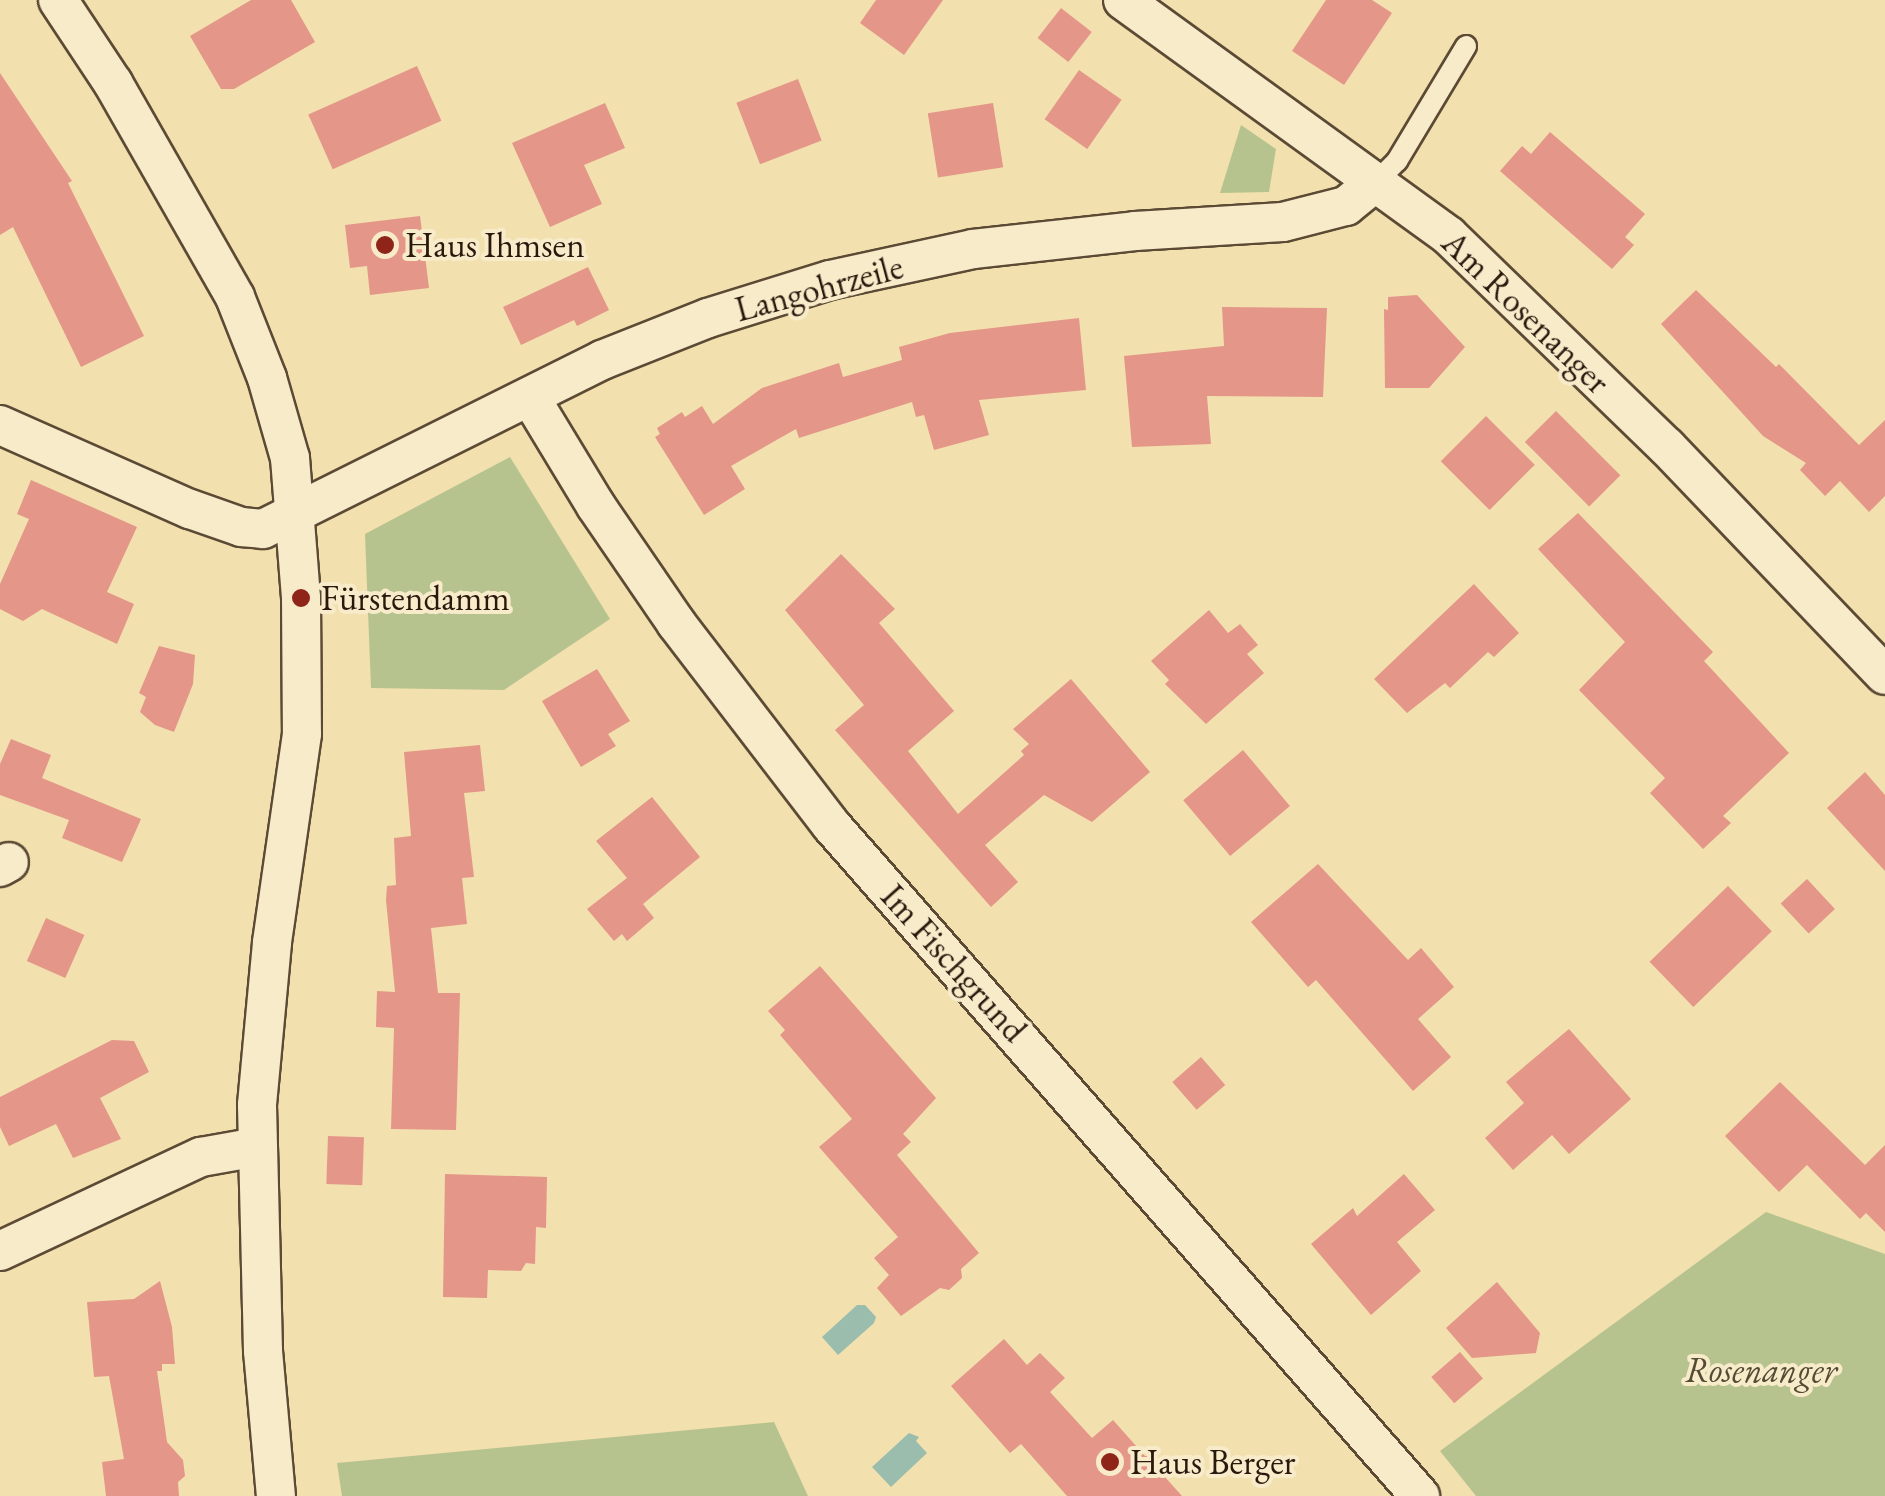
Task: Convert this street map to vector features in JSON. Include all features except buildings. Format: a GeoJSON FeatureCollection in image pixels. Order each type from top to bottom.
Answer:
{"type":"FeatureCollection","features":[{"type":"Feature","properties":{"kind":"street"},"geometry":{"type":"LineString","coordinates":[[58,0],[113,83],[236,297],[267,378],[290,458],[296,514],[302,734],[272,943],[257,1147],[264,1351],[276,1496]]}},
{"type":"Feature","properties":{"kind":"street","name":"Am Rosenanger"},"geometry":{"type":"LineString","coordinates":[[1123,0],[1449,236],[1666,447],[1885,674]]}},
{"type":"Feature","properties":{"kind":"street","name":"Langohrzeile"},"geometry":{"type":"LineString","coordinates":[[0,425],[241,527],[264,529],[652,339],[830,280],[972,249],[1135,231],[1283,222],[1346,206],[1376,182]]}},
{"type":"Feature","properties":{"kind":"street","name":"Im Fischgrund"},"geometry":{"type":"LineString","coordinates":[[530,397],[596,506],[676,624],[832,826],[1420,1496]]}},
{"type":"Feature","properties":{"kind":"street"},"geometry":{"type":"LineString","coordinates":[[0,1250],[200,1157],[257,1147]]}},
{"type":"Feature","properties":{"kind":"lane"},"geometry":{"type":"LineString","coordinates":[[1376,182],[1396,161],[1466,46]]}},
{"type":"Feature","properties":{"kind":"green space"},"geometry":{"type":"Polygon","coordinates":[[[1241,125],[1276,149],[1269,192],[1220,193],[1241,125]]]}},
{"type":"Feature","properties":{"kind":"green space"},"geometry":{"type":"Polygon","coordinates":[[[510,457],[610,619],[504,690],[371,688],[365,534],[510,457]]]}},
{"type":"Feature","properties":{"kind":"green space","name":"Rosenanger"},"geometry":{"type":"Polygon","coordinates":[[[1766,1212],[1885,1254],[1885,1496],[1476,1496],[1440,1451],[1766,1212]]]}},
{"type":"Feature","properties":{"kind":"green space"},"geometry":{"type":"Polygon","coordinates":[[[774,1422],[808,1496],[342,1496],[337,1463],[774,1422]]]}},
{"type":"Feature","properties":{"kind":"shaded area"},"geometry":{"type":"Polygon","coordinates":[[[857,1305],[865,1305],[876,1317],[874,1323],[838,1355],[822,1337],[857,1305]]]}},
{"type":"Feature","properties":{"kind":"shaded area"},"geometry":{"type":"Polygon","coordinates":[[[909,1433],[919,1437],[916,1441],[927,1453],[891,1487],[872,1467],[909,1433]]]}},
{"type":"Feature","properties":{"kind":"place","name":"Haus Ihmsen"},"geometry":{"type":"Point","coordinates":[385,245]}},
{"type":"Feature","properties":{"kind":"place","name":"Fürstendamm"},"geometry":{"type":"Point","coordinates":[301,598]}},
{"type":"Feature","properties":{"kind":"place","name":"Haus Berger"},"geometry":{"type":"Point","coordinates":[1110,1462]}}]}
